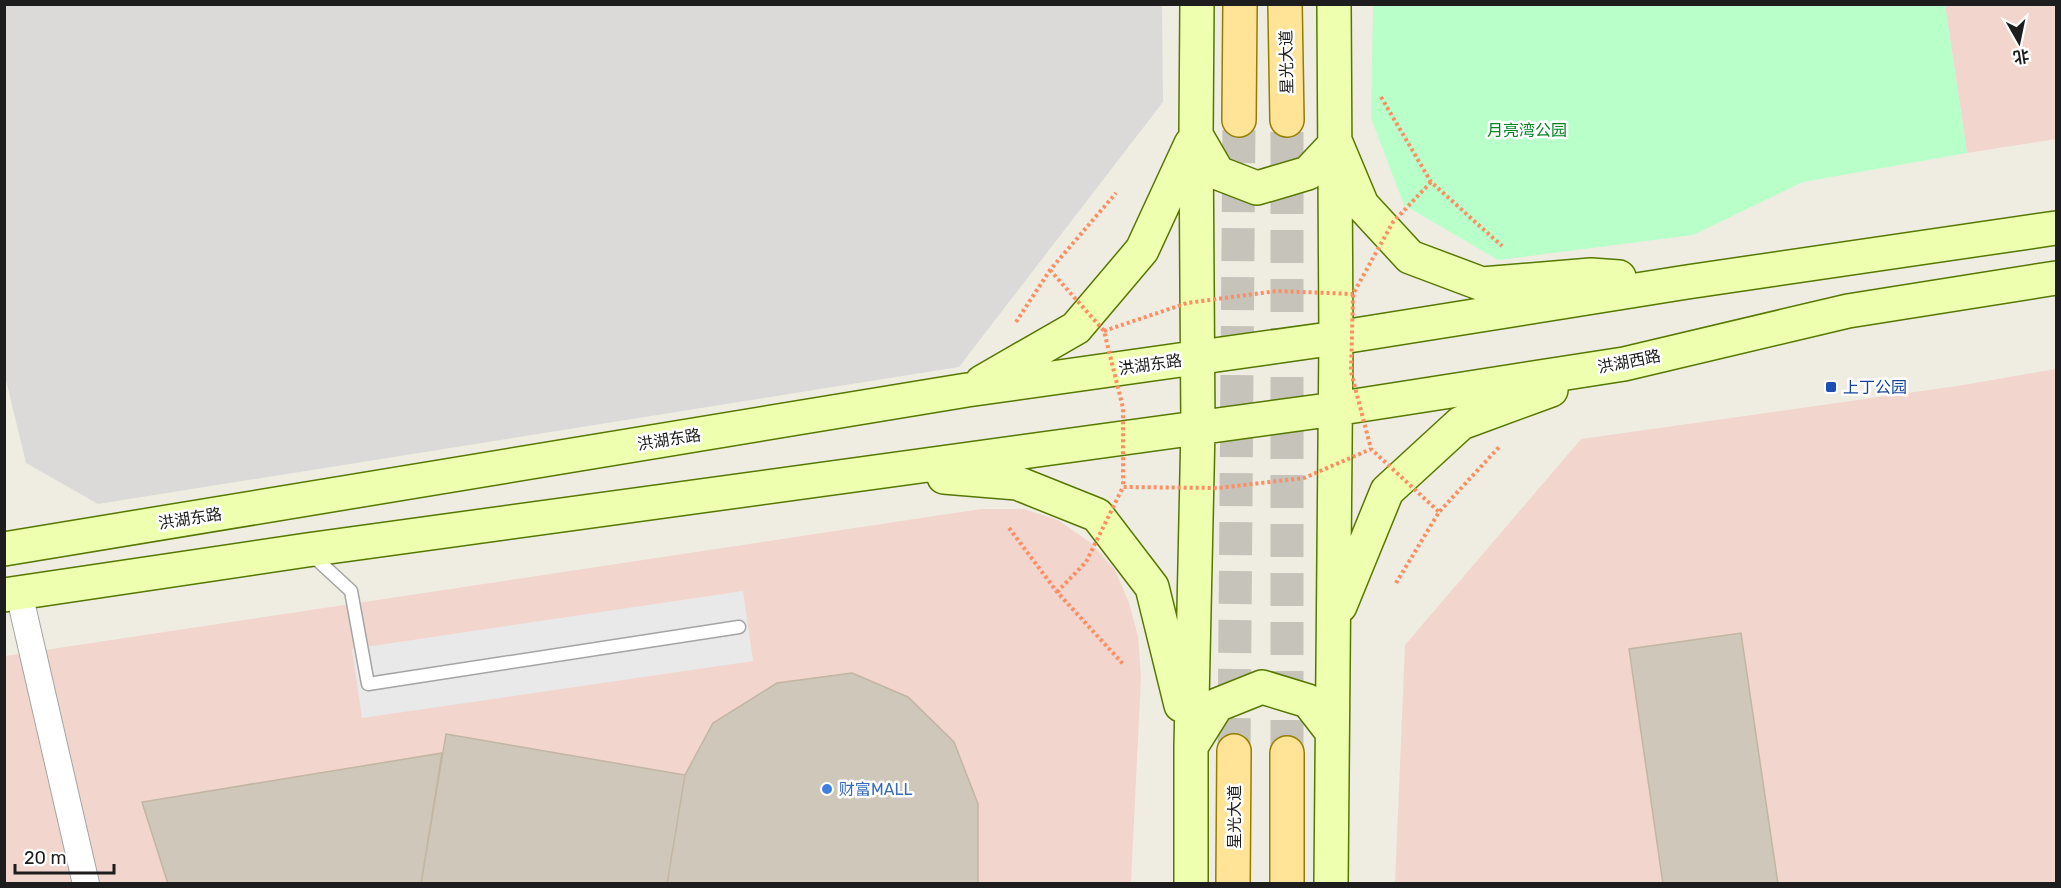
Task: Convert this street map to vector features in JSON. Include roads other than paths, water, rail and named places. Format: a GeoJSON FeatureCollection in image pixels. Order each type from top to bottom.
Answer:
{"type":"FeatureCollection","features":[{"type":"Feature","properties":{"kind":"main road"},"geometry":{"type":"LineString","coordinates":[[1191,884],[1191,747],[1198,428],[1196,357],[1197,4]]}},
{"type":"Feature","properties":{"kind":"main road"},"geometry":{"type":"LineString","coordinates":[[1239,120],[1240,4]]}},
{"type":"Feature","properties":{"kind":"main road","name":"星光大道"},"geometry":{"type":"LineString","coordinates":[[1285,4],[1287,120]]}},
{"type":"Feature","properties":{"kind":"main road"},"geometry":{"type":"LineString","coordinates":[[1331,884],[1336,338],[1334,4]]}},
{"type":"Feature","properties":{"kind":"main road"},"geometry":{"type":"LineString","coordinates":[[1196,135],[1218,173],[1257,188],[1308,173],[1336,143]]}},
{"type":"Feature","properties":{"kind":"main road"},"geometry":{"type":"LineString","coordinates":[[967,390],[1076,328],[1142,250],[1196,135]]}},
{"type":"Feature","properties":{"kind":"main road"},"geometry":{"type":"LineString","coordinates":[[1336,143],[1362,205],[1410,257],[1482,284],[1591,275],[1687,282]]}},
{"type":"Feature","properties":{"kind":"main road"},"geometry":{"type":"LineString","coordinates":[[1336,338],[1687,282],[2056,228]]}},
{"type":"Feature","properties":{"kind":"main road","name":"洪湖西路"},"geometry":{"type":"LineString","coordinates":[[1198,428],[1624,364],[1848,311],[2056,278]]}},
{"type":"Feature","properties":{"kind":"main road","name":"洪湖东路"},"geometry":{"type":"LineString","coordinates":[[6,540],[967,390],[1336,338]]}},
{"type":"Feature","properties":{"kind":"main road"},"geometry":{"type":"LineString","coordinates":[[1332,624],[1387,491],[1461,423],[1624,364]]}},
{"type":"Feature","properties":{"kind":"main road"},"geometry":{"type":"LineString","coordinates":[[6,540],[12,594],[307,550],[1198,428]]}},
{"type":"Feature","properties":{"kind":"main road"},"geometry":{"type":"LineString","coordinates":[[885,472],[1017,483],[1097,515],[1152,587],[1191,747]]}},
{"type":"Feature","properties":{"kind":"main road"},"geometry":{"type":"LineString","coordinates":[[1191,747],[1217,705],[1262,687],[1308,701],[1332,732]]}},
{"type":"Feature","properties":{"kind":"main road","name":"星光大道"},"geometry":{"type":"LineString","coordinates":[[1233,884],[1234,751]]}},
{"type":"Feature","properties":{"kind":"main road"},"geometry":{"type":"LineString","coordinates":[[1287,753],[1287,884]]}},
{"type":"Feature","properties":{"kind":"street"},"geometry":{"type":"LineString","coordinates":[[12,594],[87,884]]}},
{"type":"Feature","properties":{"kind":"lane"},"geometry":{"type":"LineString","coordinates":[[307,550],[351,591],[368,684],[739,627]]}},
{"type":"Feature","properties":{"kind":"tunnel"},"geometry":{"type":"LineString","coordinates":[[1234,751],[1239,120]]}},
{"type":"Feature","properties":{"kind":"tunnel"},"geometry":{"type":"LineString","coordinates":[[1287,120],[1287,753]]}},
{"type":"Feature","properties":{"kind":"place","name":"上丁公园"},"geometry":{"type":"Point","coordinates":[1831,387]}},
{"type":"Feature","properties":{"kind":"place","name":"财富MALL"},"geometry":{"type":"Point","coordinates":[827,789]}},
{"type":"Feature","properties":{"kind":"park label","name":"月亮湾公园"},"geometry":{"type":"Point","coordinates":[1527,130]}}]}
